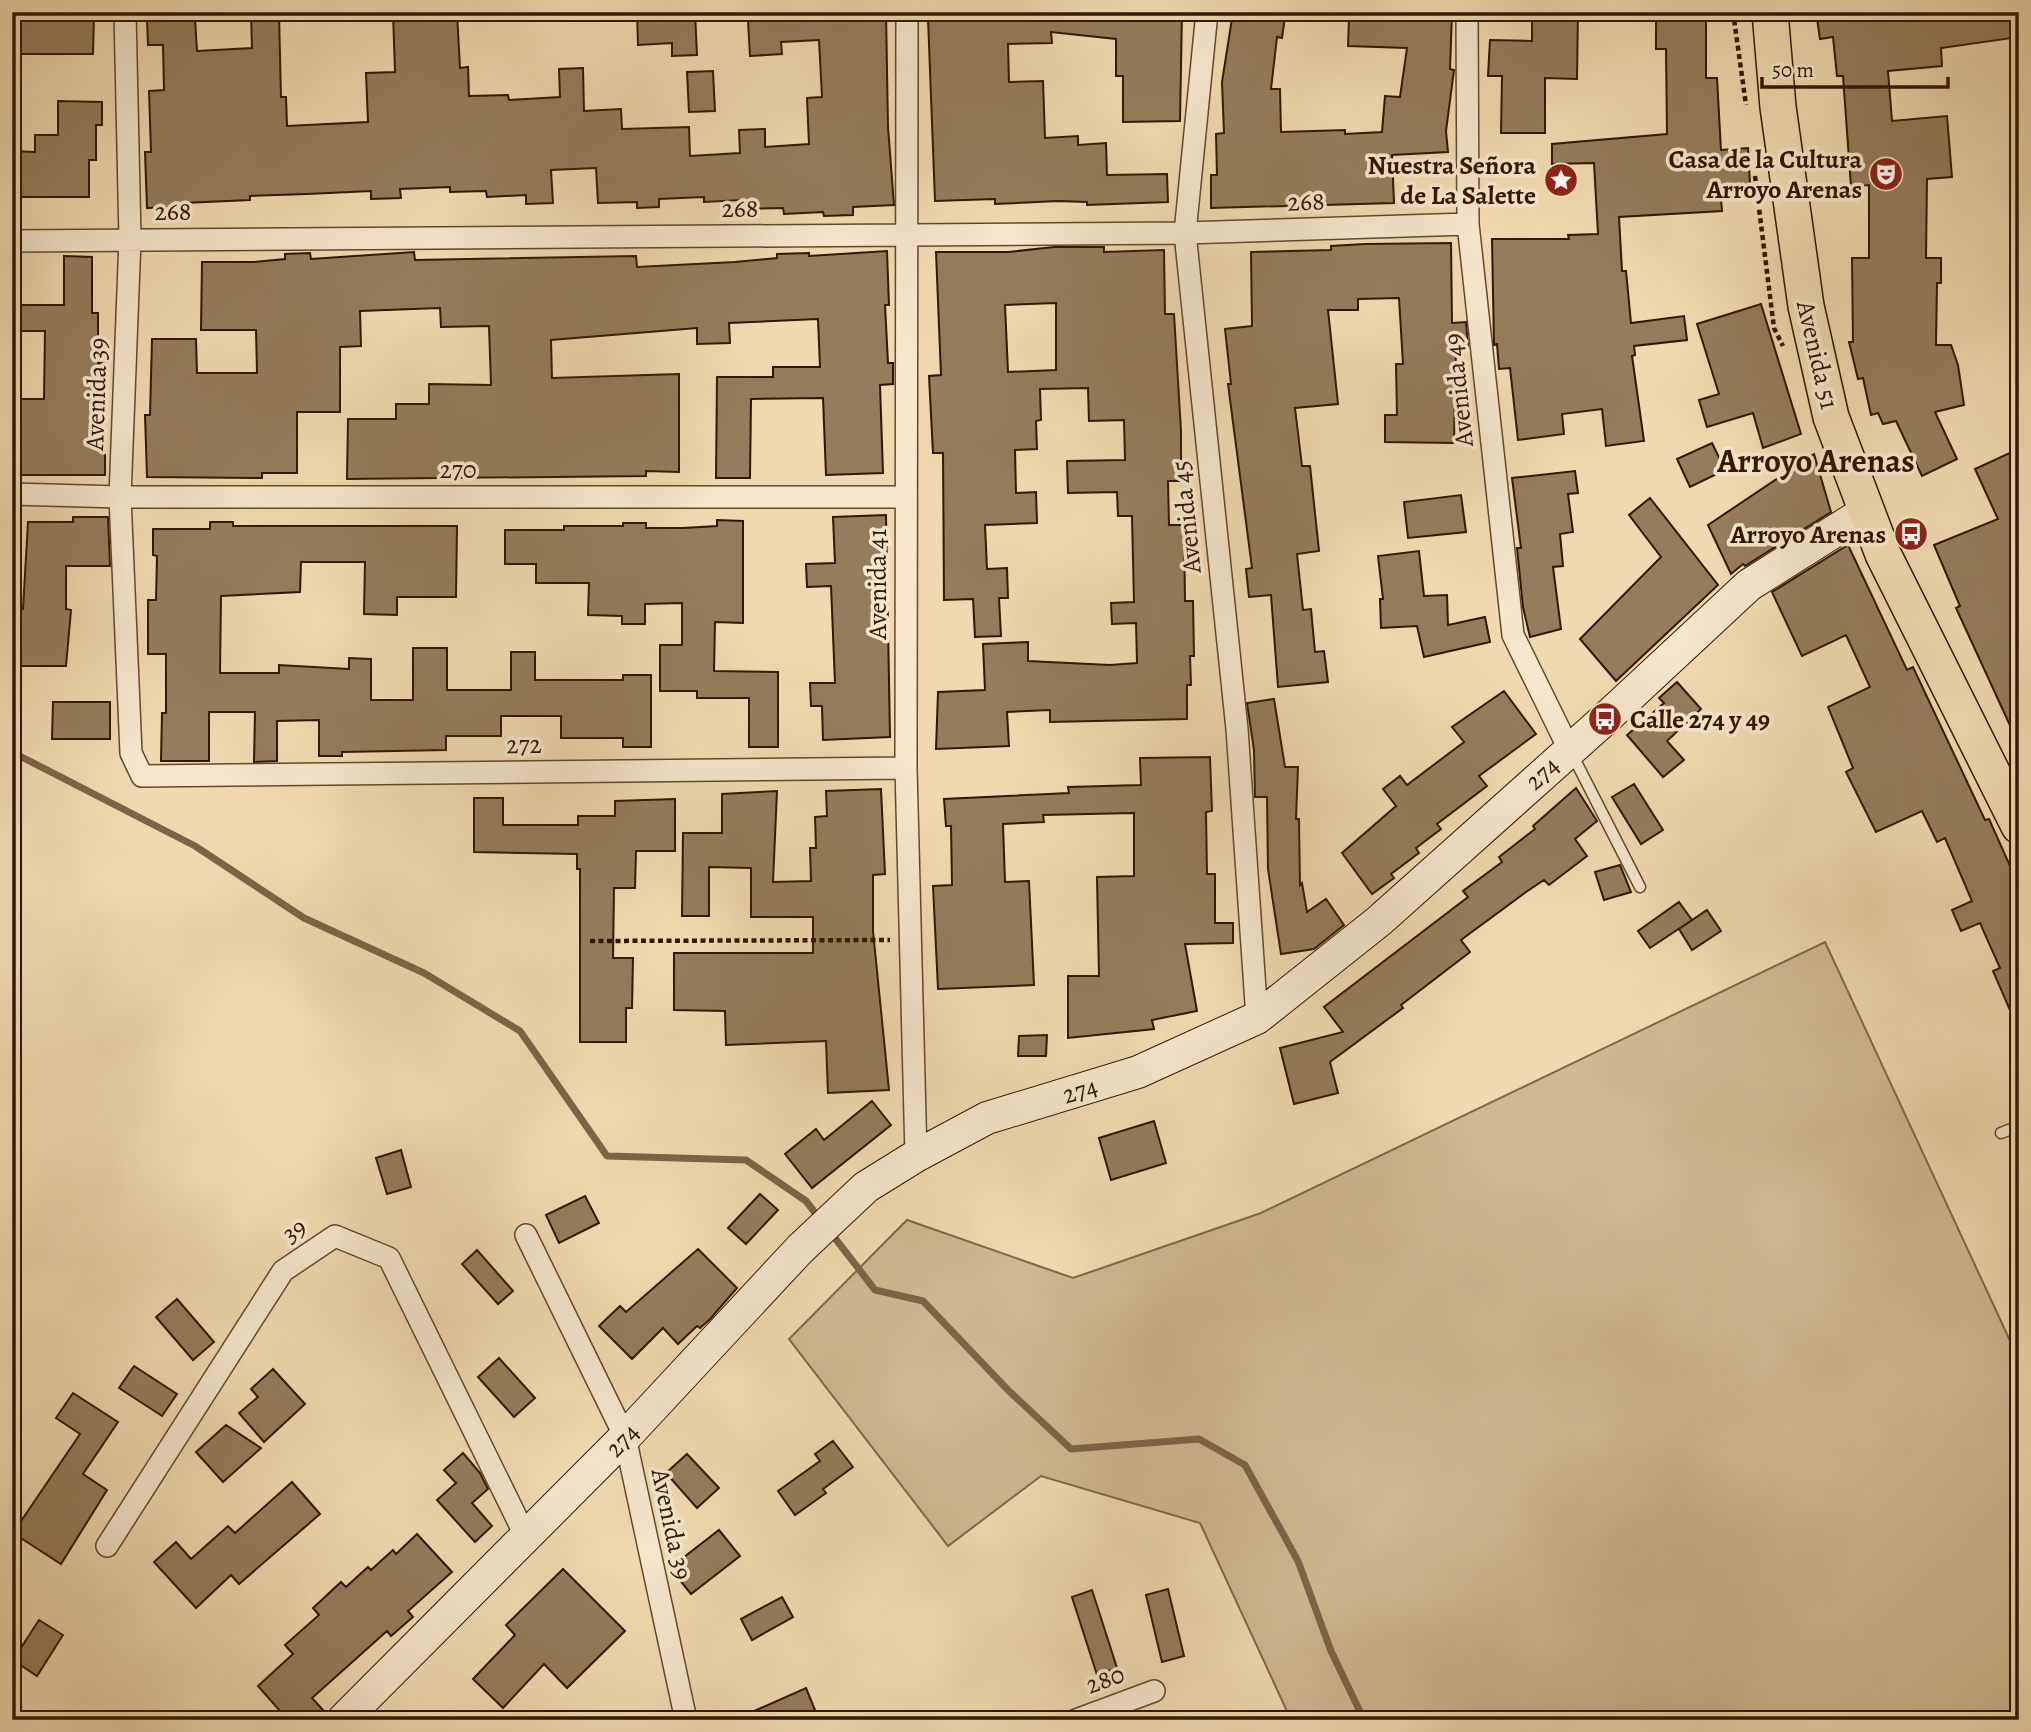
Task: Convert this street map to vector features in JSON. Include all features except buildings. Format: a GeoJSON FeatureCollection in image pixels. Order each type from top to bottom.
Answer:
{"type":"FeatureCollection","features":[{"type":"Feature","properties":{"kind":"main road","name":"Avenida 51"},"geometry":{"type":"LineString","coordinates":[[1770,12],[1779,107],[1806,306],[1832,417],[1864,512],[2019,826]]}},
{"type":"Feature","properties":{"kind":"street","name":"Avenida 39"},"geometry":{"type":"LineString","coordinates":[[125,12],[130,239],[120,497],[131,752],[142,776]]}},
{"type":"Feature","properties":{"kind":"street","name":"Avenida 41"},"geometry":{"type":"LineString","coordinates":[[907,12],[904,497],[906,768],[916,1156]]}},
{"type":"Feature","properties":{"kind":"street","name":"Avenida 45"},"geometry":{"type":"LineString","coordinates":[[1207,12],[1185,233],[1237,729],[1256,1018]]}},
{"type":"Feature","properties":{"kind":"street","name":"Avenida 49"},"geometry":{"type":"LineString","coordinates":[[1467,12],[1468,224],[1513,635],[1569,749]]}},
{"type":"Feature","properties":{"kind":"street","name":"268"},"geometry":{"type":"LineString","coordinates":[[12,241],[1185,233],[1468,224]]}},
{"type":"Feature","properties":{"kind":"street","name":"270"},"geometry":{"type":"LineString","coordinates":[[12,494],[120,497],[904,497]]}},
{"type":"Feature","properties":{"kind":"street","name":"274"},"geometry":{"type":"LineString","coordinates":[[343,1720],[625,1437],[800,1249],[866,1187],[916,1156],[987,1118],[1138,1072],[1256,1018],[1379,920],[1749,585],[1864,512]]}},
{"type":"Feature","properties":{"kind":"street","name":"272"},"geometry":{"type":"LineString","coordinates":[[142,776],[906,768]]}},
{"type":"Feature","properties":{"kind":"street","name":"Avenida 39"},"geometry":{"type":"LineString","coordinates":[[527,1235],[625,1437],[686,1720]]}},
{"type":"Feature","properties":{"kind":"street","name":"39"},"geometry":{"type":"LineString","coordinates":[[107,1546],[283,1271],[335,1236],[389,1258],[526,1537]]}},
{"type":"Feature","properties":{"kind":"street","name":"280"},"geometry":{"type":"LineString","coordinates":[[1076,1720],[1154,1690]]}},
{"type":"Feature","properties":{"kind":"lane"},"geometry":{"type":"LineString","coordinates":[[1569,749],[1640,887]]}},
{"type":"Feature","properties":{"kind":"lane"},"geometry":{"type":"LineString","coordinates":[[2001,1133],[2019,1126]]}},
{"type":"Feature","properties":{"kind":"path"},"geometry":{"type":"LineString","coordinates":[[1733,12],[1746,106]]}},
{"type":"Feature","properties":{"kind":"path"},"geometry":{"type":"LineString","coordinates":[[1755,173],[1761,225]]}},
{"type":"Feature","properties":{"kind":"path"},"geometry":{"type":"LineString","coordinates":[[590,941],[909,940]]}},
{"type":"Feature","properties":{"kind":"shaded area"},"geometry":{"type":"Polygon","coordinates":[[[1825,942],[2019,1360],[2019,1720],[1285,1720],[1286,1709],[1200,1523],[1041,1476],[948,1546],[789,1339],[907,1220],[1073,1278],[1261,1213],[1825,942]]]}},
{"type":"Feature","properties":{"kind":"waterway"},"geometry":{"type":"LineString","coordinates":[[12,752],[195,846],[304,918],[424,973],[520,1031],[607,1156],[746,1160],[806,1201],[819,1218]]}},
{"type":"Feature","properties":{"kind":"waterway"},"geometry":{"type":"LineString","coordinates":[[831,1233],[875,1290],[923,1301],[1008,1390],[1071,1449],[1199,1439],[1245,1465],[1298,1561],[1331,1651],[1364,1720]]}},
{"type":"Feature","properties":{"kind":"place","name":"Casa de la Cultura Arroyo Arenas"},"geometry":{"type":"Point","coordinates":[1886,174]}},
{"type":"Feature","properties":{"kind":"place","name":"Nuestra Señora de La Salette"},"geometry":{"type":"Point","coordinates":[1561,180]}},
{"type":"Feature","properties":{"kind":"place","name":"Arroyo Arenas"},"geometry":{"type":"Point","coordinates":[1911,534]}},
{"type":"Feature","properties":{"kind":"place","name":"Calle 274 y 49"},"geometry":{"type":"Point","coordinates":[1605,719]}},
{"type":"Feature","properties":{"kind":"district","name":"Arroyo Arenas"},"geometry":{"type":"Point","coordinates":[1816,460]}}]}
